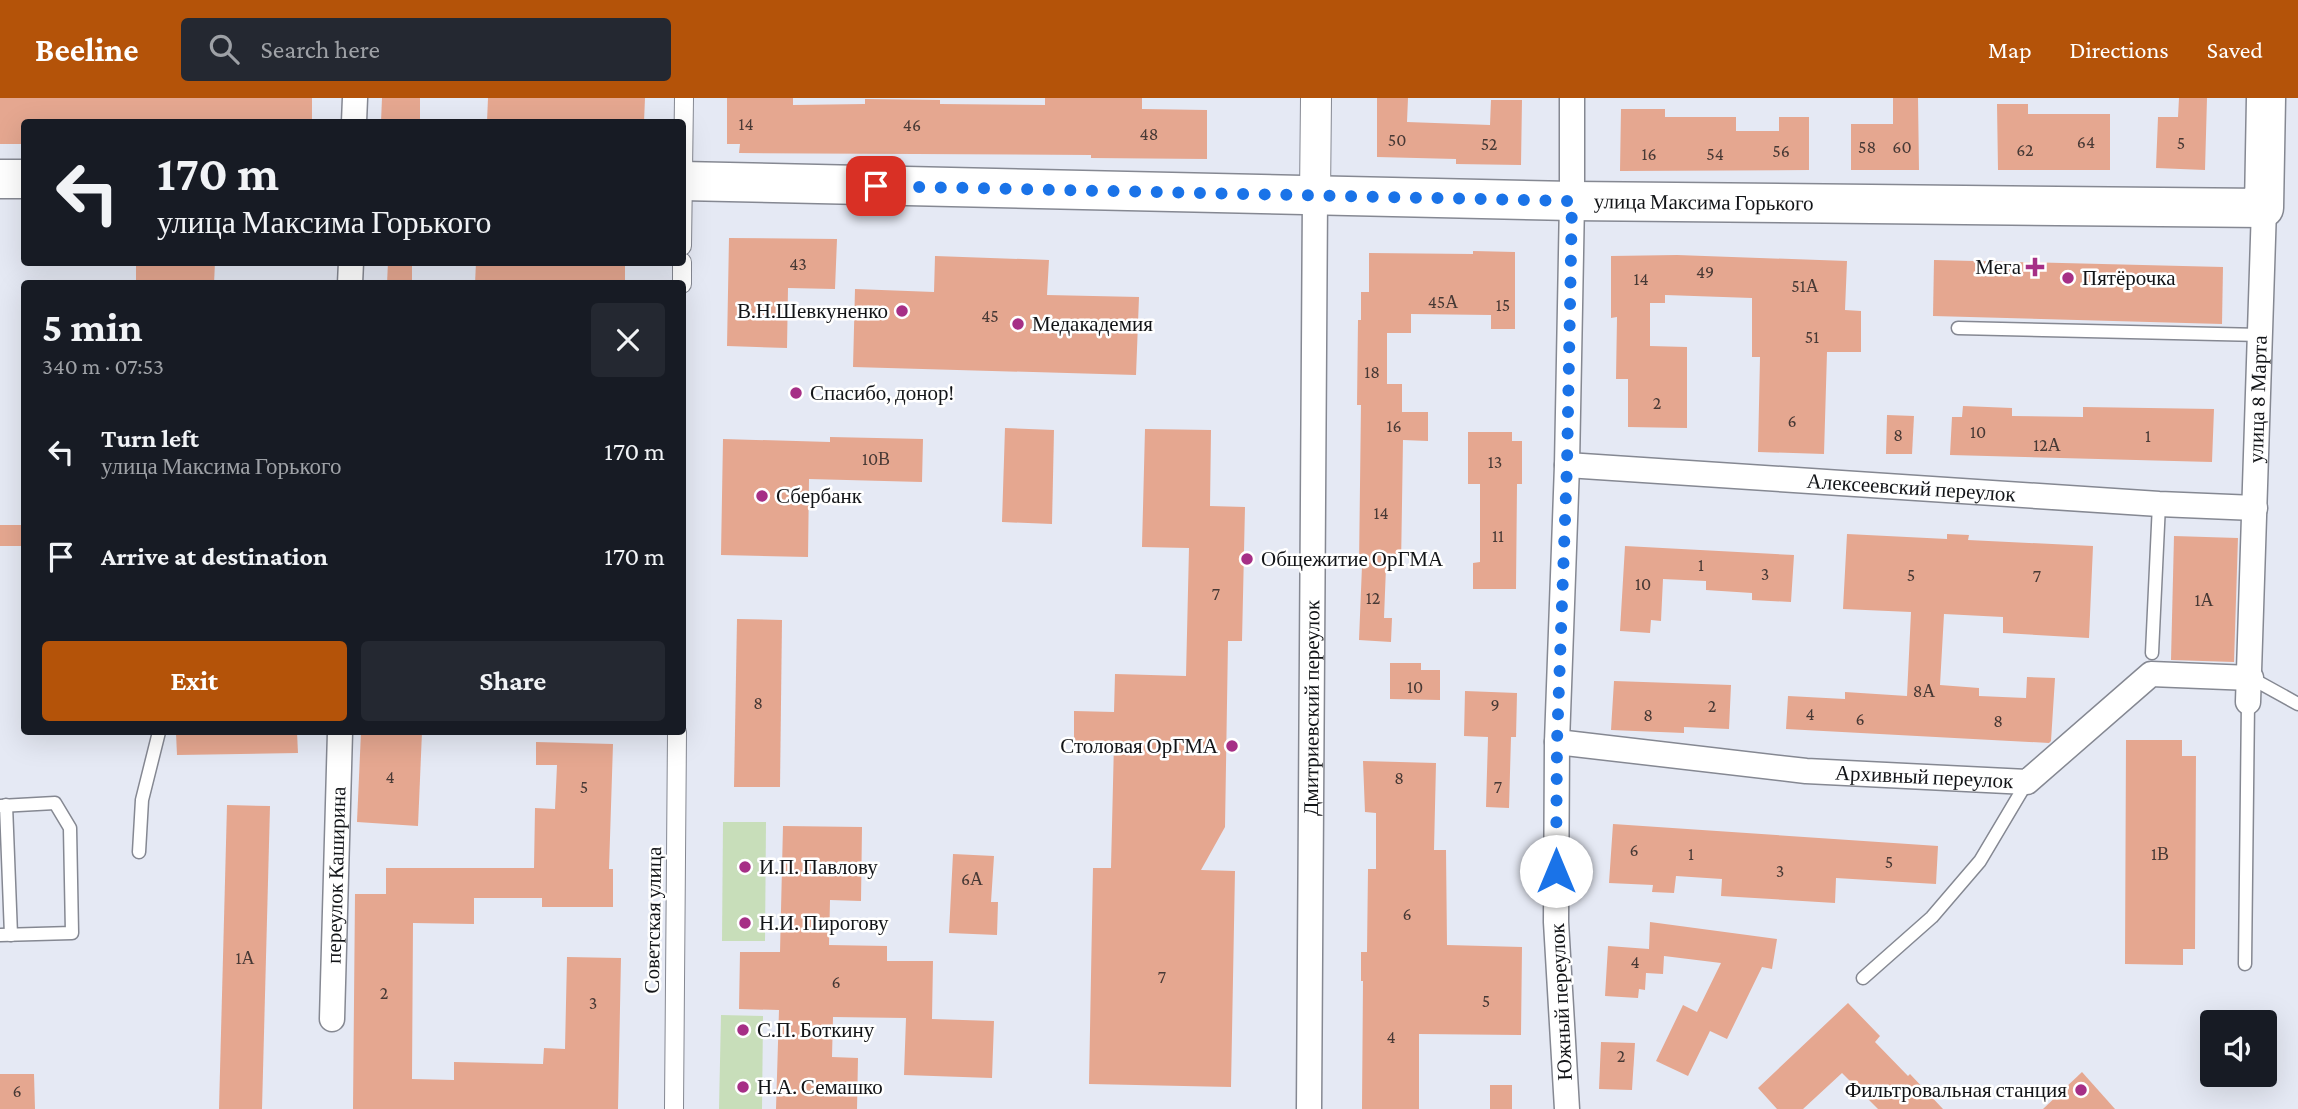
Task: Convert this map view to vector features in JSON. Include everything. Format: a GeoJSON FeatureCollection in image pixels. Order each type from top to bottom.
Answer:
{"type":"FeatureCollection","features":[{"type":"Feature","properties":{"kind":"main road","name":"улица 8 Марта"},"geometry":{"type":"LineString","coordinates":[[2264,208],[2266,98]]}},
{"type":"Feature","properties":{"kind":"main road"},"geometry":{"type":"LineString","coordinates":[[0,179],[21,179]]}},
{"type":"Feature","properties":{"kind":"main road","name":"улица Максима Горького"},"geometry":{"type":"LineString","coordinates":[[686,181],[1315,197],[2264,208]]}},
{"type":"Feature","properties":{"kind":"street"},"geometry":{"type":"LineString","coordinates":[[354,119],[355,98]]}},
{"type":"Feature","properties":{"kind":"street"},"geometry":{"type":"LineString","coordinates":[[684,98],[684,119]]}},
{"type":"Feature","properties":{"kind":"street","name":"Дмитриевский переулок"},"geometry":{"type":"LineString","coordinates":[[1309,1109],[1317,98]]}},
{"type":"Feature","properties":{"kind":"street","name":"Южный переулок"},"geometry":{"type":"LineString","coordinates":[[1567,1109],[1556,922],[1557,742],[1567,465],[1572,98]]}},
{"type":"Feature","properties":{"kind":"street","name":"улица 8 Марта"},"geometry":{"type":"LineString","coordinates":[[2250,690],[2264,208]]}},
{"type":"Feature","properties":{"kind":"street","name":"Алексеевский переулок"},"geometry":{"type":"LineString","coordinates":[[1567,465],[2159,505],[2255,508]]}},
{"type":"Feature","properties":{"kind":"street","name":"Архивный переулок"},"geometry":{"type":"LineString","coordinates":[[1557,742],[1805,771],[2027,782],[2151,674],[2250,690]]}},
{"type":"Feature","properties":{"kind":"street","name":"переулок Каширина"},"geometry":{"type":"LineString","coordinates":[[332,1018],[340,735]]}},
{"type":"Feature","properties":{"kind":"street","name":"Советская улица"},"geometry":{"type":"LineString","coordinates":[[674,1109],[677,735]]}},
{"type":"Feature","properties":{"kind":"lane"},"geometry":{"type":"LineString","coordinates":[[1958,328],[2260,335]]}},
{"type":"Feature","properties":{"kind":"lane"},"geometry":{"type":"LineString","coordinates":[[2152,653],[2159,505]]}},
{"type":"Feature","properties":{"kind":"lane"},"geometry":{"type":"LineString","coordinates":[[2245,964],[2250,690],[2298,704]]}},
{"type":"Feature","properties":{"kind":"lane"},"geometry":{"type":"LineString","coordinates":[[139,852],[142,800],[158,735]]}},
{"type":"Feature","properties":{"kind":"lane"},"geometry":{"type":"LineString","coordinates":[[1863,978],[1932,917],[1980,861],[2027,782]]}},
{"type":"Feature","properties":{"kind":"lane"},"geometry":{"type":"LineString","coordinates":[[55,803],[70,828],[72,933],[6,935],[3,805],[55,803]]}},
{"type":"Feature","properties":{"kind":"green space"},"geometry":{"type":"Polygon","coordinates":[[[723,822],[766,822],[765,941],[722,941],[723,822]]]}},
{"type":"Feature","properties":{"kind":"green space"},"geometry":{"type":"Polygon","coordinates":[[[721,1015],[763,1016],[762,1109],[719,1109],[721,1015]]]}},
{"type":"Feature","properties":{"kind":"building"},"geometry":{"type":"Polygon","coordinates":[[[0,98],[312,98],[312,119],[21,119],[21,144],[0,144],[0,98]]]}},
{"type":"Feature","properties":{"kind":"building"},"geometry":{"type":"Polygon","coordinates":[[[382,98],[420,98],[420,119],[381,119],[382,98]]]}},
{"type":"Feature","properties":{"kind":"building"},"geometry":{"type":"Polygon","coordinates":[[[488,98],[645,98],[644,119],[487,119],[488,98]]]}},
{"type":"Feature","properties":{"kind":"building"},"geometry":{"type":"Polygon","coordinates":[[[727,98],[793,98],[793,105],[865,104],[865,99],[940,100],[940,104],[1045,105],[1045,98],[1142,98],[1142,109],[1207,110],[1207,159],[1091,158],[1091,155],[739,153],[740,144],[727,144],[727,98]]]}},
{"type":"Feature","properties":{"kind":"building"},"geometry":{"type":"Polygon","coordinates":[[[1377,98],[1408,98],[1407,122],[1490,125],[1491,100],[1522,100],[1521,165],[1456,164],[1456,159],[1377,157],[1377,98]]]}},
{"type":"Feature","properties":{"kind":"building"},"geometry":{"type":"Polygon","coordinates":[[[1893,98],[1918,98],[1919,170],[1851,170],[1851,124],[1893,124],[1893,98]]]}},
{"type":"Feature","properties":{"kind":"building"},"geometry":{"type":"Polygon","coordinates":[[[2179,98],[2207,98],[2205,170],[2156,168],[2158,117],[2178,117],[2179,98]]]}},
{"type":"Feature","properties":{"kind":"building"},"geometry":{"type":"Polygon","coordinates":[[[1997,104],[2028,104],[2028,114],[2110,114],[2110,170],[1998,170],[1997,104]]]}},
{"type":"Feature","properties":{"kind":"building"},"geometry":{"type":"Polygon","coordinates":[[[1621,109],[1665,109],[1665,117],[1736,117],[1736,131],[1779,131],[1779,117],[1809,117],[1809,170],[1620,171],[1621,109]]]}},
{"type":"Feature","properties":{"kind":"building"},"geometry":{"type":"Polygon","coordinates":[[[729,238],[837,239],[835,289],[788,288],[787,348],[727,346],[729,238]]]}},
{"type":"Feature","properties":{"kind":"building"},"geometry":{"type":"Polygon","coordinates":[[[1473,251],[1515,252],[1515,329],[1491,329],[1491,315],[1411,314],[1411,333],[1387,333],[1387,384],[1402,384],[1402,412],[1428,412],[1428,441],[1403,440],[1401,567],[1386,567],[1384,618],[1392,618],[1391,642],[1359,640],[1362,566],[1359,566],[1361,405],[1357,405],[1358,320],[1361,320],[1361,292],[1369,292],[1369,253],[1473,254],[1473,251]]]}},
{"type":"Feature","properties":{"kind":"building"},"geometry":{"type":"Polygon","coordinates":[[[1677,255],[1847,261],[1845,310],[1861,311],[1861,352],[1827,352],[1824,454],[1758,452],[1760,357],[1752,357],[1752,298],[1665,295],[1665,303],[1650,303],[1650,346],[1687,347],[1687,428],[1628,427],[1628,379],[1616,379],[1617,317],[1611,318],[1611,256],[1677,255]]]}},
{"type":"Feature","properties":{"kind":"building"},"geometry":{"type":"Polygon","coordinates":[[[935,256],[1049,260],[1047,295],[1139,297],[1136,375],[853,367],[855,289],[934,292],[935,256]]]}},
{"type":"Feature","properties":{"kind":"building"},"geometry":{"type":"Polygon","coordinates":[[[1934,260],[2223,267],[2222,324],[1933,316],[1934,260]]]}},
{"type":"Feature","properties":{"kind":"building"},"geometry":{"type":"Polygon","coordinates":[[[136,266],[215,266],[214,280],[136,280],[136,266]]]}},
{"type":"Feature","properties":{"kind":"building"},"geometry":{"type":"Polygon","coordinates":[[[388,266],[412,266],[412,280],[387,280],[388,266]]]}},
{"type":"Feature","properties":{"kind":"building"},"geometry":{"type":"Polygon","coordinates":[[[476,266],[625,266],[625,280],[475,280],[476,266]]]}},
{"type":"Feature","properties":{"kind":"building"},"geometry":{"type":"Polygon","coordinates":[[[1963,406],[2012,408],[2012,416],[2083,417],[2083,407],[2214,409],[2212,462],[1950,455],[1952,417],[1962,417],[1963,406]]]}},
{"type":"Feature","properties":{"kind":"building"},"geometry":{"type":"Polygon","coordinates":[[[1887,415],[1914,416],[1912,454],[1886,454],[1887,415]]]}},
{"type":"Feature","properties":{"kind":"building"},"geometry":{"type":"Polygon","coordinates":[[[1005,428],[1054,430],[1052,524],[1002,522],[1005,428]]]}},
{"type":"Feature","properties":{"kind":"building"},"geometry":{"type":"Polygon","coordinates":[[[1145,429],[1211,430],[1210,506],[1245,507],[1242,641],[1228,641],[1225,827],[1201,870],[1235,871],[1231,1087],[1089,1084],[1093,868],[1111,868],[1114,742],[1074,741],[1074,711],[1114,712],[1115,674],[1186,676],[1189,548],[1142,547],[1145,429]]]}},
{"type":"Feature","properties":{"kind":"building"},"geometry":{"type":"Polygon","coordinates":[[[1468,432],[1512,432],[1512,441],[1522,441],[1522,484],[1517,484],[1516,589],[1473,589],[1473,563],[1480,562],[1480,484],[1468,484],[1468,432]]]}},
{"type":"Feature","properties":{"kind":"building"},"geometry":{"type":"Polygon","coordinates":[[[830,437],[923,439],[922,482],[809,479],[808,557],[721,555],[723,439],[830,442],[830,437]]]}},
{"type":"Feature","properties":{"kind":"building"},"geometry":{"type":"Polygon","coordinates":[[[0,525],[21,525],[21,546],[0,546],[0,525]]]}},
{"type":"Feature","properties":{"kind":"building"},"geometry":{"type":"Polygon","coordinates":[[[1847,534],[1947,539],[1947,534],[1969,535],[1968,540],[2093,546],[2089,638],[2003,633],[2003,617],[1944,614],[1940,685],[1979,688],[1979,696],[2026,698],[2027,677],[2055,678],[2049,743],[1786,729],[1788,696],[1845,699],[1845,692],[1907,696],[1911,612],[1843,609],[1847,534]]]}},
{"type":"Feature","properties":{"kind":"building"},"geometry":{"type":"Polygon","coordinates":[[[2174,536],[2238,538],[2234,662],[2171,660],[2174,536]]]}},
{"type":"Feature","properties":{"kind":"building"},"geometry":{"type":"Polygon","coordinates":[[[1625,546],[1794,555],[1791,602],[1752,600],[1752,593],[1706,590],[1706,581],[1663,579],[1661,621],[1651,620],[1650,633],[1620,631],[1625,546]]]}},
{"type":"Feature","properties":{"kind":"building"},"geometry":{"type":"Polygon","coordinates":[[[737,619],[782,620],[780,787],[734,787],[737,619]]]}},
{"type":"Feature","properties":{"kind":"building"},"geometry":{"type":"Polygon","coordinates":[[[1390,663],[1421,663],[1421,670],[1440,670],[1440,700],[1390,699],[1390,663]]]}},
{"type":"Feature","properties":{"kind":"building"},"geometry":{"type":"Polygon","coordinates":[[[1614,681],[1731,685],[1729,729],[1684,727],[1684,733],[1611,730],[1614,681]]]}},
{"type":"Feature","properties":{"kind":"building"},"geometry":{"type":"Polygon","coordinates":[[[1465,691],[1517,693],[1516,737],[1511,737],[1509,808],[1486,807],[1488,737],[1464,736],[1465,691]]]}},
{"type":"Feature","properties":{"kind":"building"},"geometry":{"type":"Polygon","coordinates":[[[176,735],[297,735],[298,753],[177,755],[176,735]]]}},
{"type":"Feature","properties":{"kind":"building"},"geometry":{"type":"Polygon","coordinates":[[[361,735],[422,735],[418,826],[357,822],[361,735]]]}},
{"type":"Feature","properties":{"kind":"building"},"geometry":{"type":"Polygon","coordinates":[[[2126,740],[2182,740],[2182,756],[2196,756],[2195,949],[2183,949],[2183,965],[2125,964],[2126,740]]]}},
{"type":"Feature","properties":{"kind":"building"},"geometry":{"type":"Polygon","coordinates":[[[536,742],[613,744],[609,869],[613,869],[613,907],[542,907],[542,898],[474,898],[474,924],[413,923],[412,1079],[454,1080],[454,1062],[543,1064],[544,1048],[565,1049],[567,957],[621,958],[618,1109],[353,1109],[355,894],[386,894],[386,868],[534,868],[535,808],[555,809],[557,765],[536,765],[536,742]]]}},
{"type":"Feature","properties":{"kind":"building"},"geometry":{"type":"Polygon","coordinates":[[[1363,761],[1436,763],[1434,850],[1446,850],[1447,945],[1522,947],[1521,1035],[1419,1034],[1419,1109],[1362,1109],[1361,952],[1367,952],[1368,869],[1376,869],[1376,813],[1365,812],[1363,761]]]}},
{"type":"Feature","properties":{"kind":"building"},"geometry":{"type":"Polygon","coordinates":[[[227,805],[270,806],[262,1109],[219,1109],[227,805]]]}},
{"type":"Feature","properties":{"kind":"building"},"geometry":{"type":"Polygon","coordinates":[[[1613,824],[1938,846],[1936,884],[1836,878],[1835,903],[1721,896],[1722,879],[1676,876],[1674,893],[1652,892],[1653,885],[1609,883],[1613,824]]]}},
{"type":"Feature","properties":{"kind":"building"},"geometry":{"type":"Polygon","coordinates":[[[783,826],[862,827],[861,901],[830,900],[829,945],[887,946],[887,961],[933,961],[932,1019],[994,1021],[992,1078],[904,1075],[906,1018],[833,1017],[832,1057],[858,1058],[857,1109],[776,1109],[779,1010],[739,1009],[740,952],[780,952],[783,826]]]}},
{"type":"Feature","properties":{"kind":"building"},"geometry":{"type":"Polygon","coordinates":[[[953,854],[994,856],[991,902],[998,902],[997,935],[949,933],[953,854]]]}},
{"type":"Feature","properties":{"kind":"building"},"geometry":{"type":"Polygon","coordinates":[[[1650,922],[1777,939],[1772,969],[1762,967],[1727,1039],[1710,1031],[1688,1076],[1656,1061],[1683,1005],[1697,1012],[1721,963],[1664,956],[1663,974],[1646,973],[1645,990],[1639,989],[1638,998],[1605,996],[1608,946],[1649,949],[1650,922]]]}},
{"type":"Feature","properties":{"kind":"building"},"geometry":{"type":"Polygon","coordinates":[[[1848,1003],[1880,1036],[1875,1042],[1943,1109],[1878,1109],[1842,1073],[1803,1109],[1777,1109],[1758,1088],[1848,1003]]]}},
{"type":"Feature","properties":{"kind":"building"},"geometry":{"type":"Polygon","coordinates":[[[1601,1042],[1635,1043],[1632,1090],[1599,1089],[1601,1042]]]}},
{"type":"Feature","properties":{"kind":"building","name":"Фильтровальная станция"},"geometry":{"type":"Polygon","coordinates":[[[2082,1072],[2115,1109],[2043,1109],[2082,1072]]]}},
{"type":"Feature","properties":{"kind":"building"},"geometry":{"type":"Polygon","coordinates":[[[0,1074],[34,1074],[35,1109],[0,1109],[0,1074]]]}},
{"type":"Feature","properties":{"kind":"building"},"geometry":{"type":"Polygon","coordinates":[[[1490,1085],[1512,1085],[1512,1109],[1490,1109],[1490,1085]]]}},
{"type":"Feature","properties":{"kind":"place","name":"Мега"},"geometry":{"type":"Point","coordinates":[2035,267]}},
{"type":"Feature","properties":{"kind":"place","name":"Пятёрочка"},"geometry":{"type":"Point","coordinates":[2068,278]}},
{"type":"Feature","properties":{"kind":"place","name":"В.Н.Шевкуненко"},"geometry":{"type":"Point","coordinates":[902,311]}},
{"type":"Feature","properties":{"kind":"place","name":"Медакадемия"},"geometry":{"type":"Point","coordinates":[1018,324]}},
{"type":"Feature","properties":{"kind":"place","name":"Спасибо, донор!"},"geometry":{"type":"Point","coordinates":[796,393]}},
{"type":"Feature","properties":{"kind":"place","name":"Сбербанк"},"geometry":{"type":"Point","coordinates":[762,496]}},
{"type":"Feature","properties":{"kind":"place","name":"Общежитие ОрГМА"},"geometry":{"type":"Point","coordinates":[1247,559]}},
{"type":"Feature","properties":{"kind":"place","name":"Столовая ОрГМА"},"geometry":{"type":"Point","coordinates":[1232,746]}},
{"type":"Feature","properties":{"kind":"place","name":"И.П. Павлову"},"geometry":{"type":"Point","coordinates":[745,867]}},
{"type":"Feature","properties":{"kind":"place","name":"Н.И. Пирогову"},"geometry":{"type":"Point","coordinates":[745,923]}},
{"type":"Feature","properties":{"kind":"place","name":"С.П. Боткину"},"geometry":{"type":"Point","coordinates":[743,1030]}},
{"type":"Feature","properties":{"kind":"place","name":"Н.А. Семашко"},"geometry":{"type":"Point","coordinates":[743,1087]}},
{"type":"Feature","properties":{"kind":"place","name":"Фильтровальная станция"},"geometry":{"type":"Point","coordinates":[2081,1090]}},
{"type":"Feature","properties":{"kind":"route"},"geometry":{"type":"LineString","coordinates":[[876,186],[1572,201],[1556,871]]}}]}
